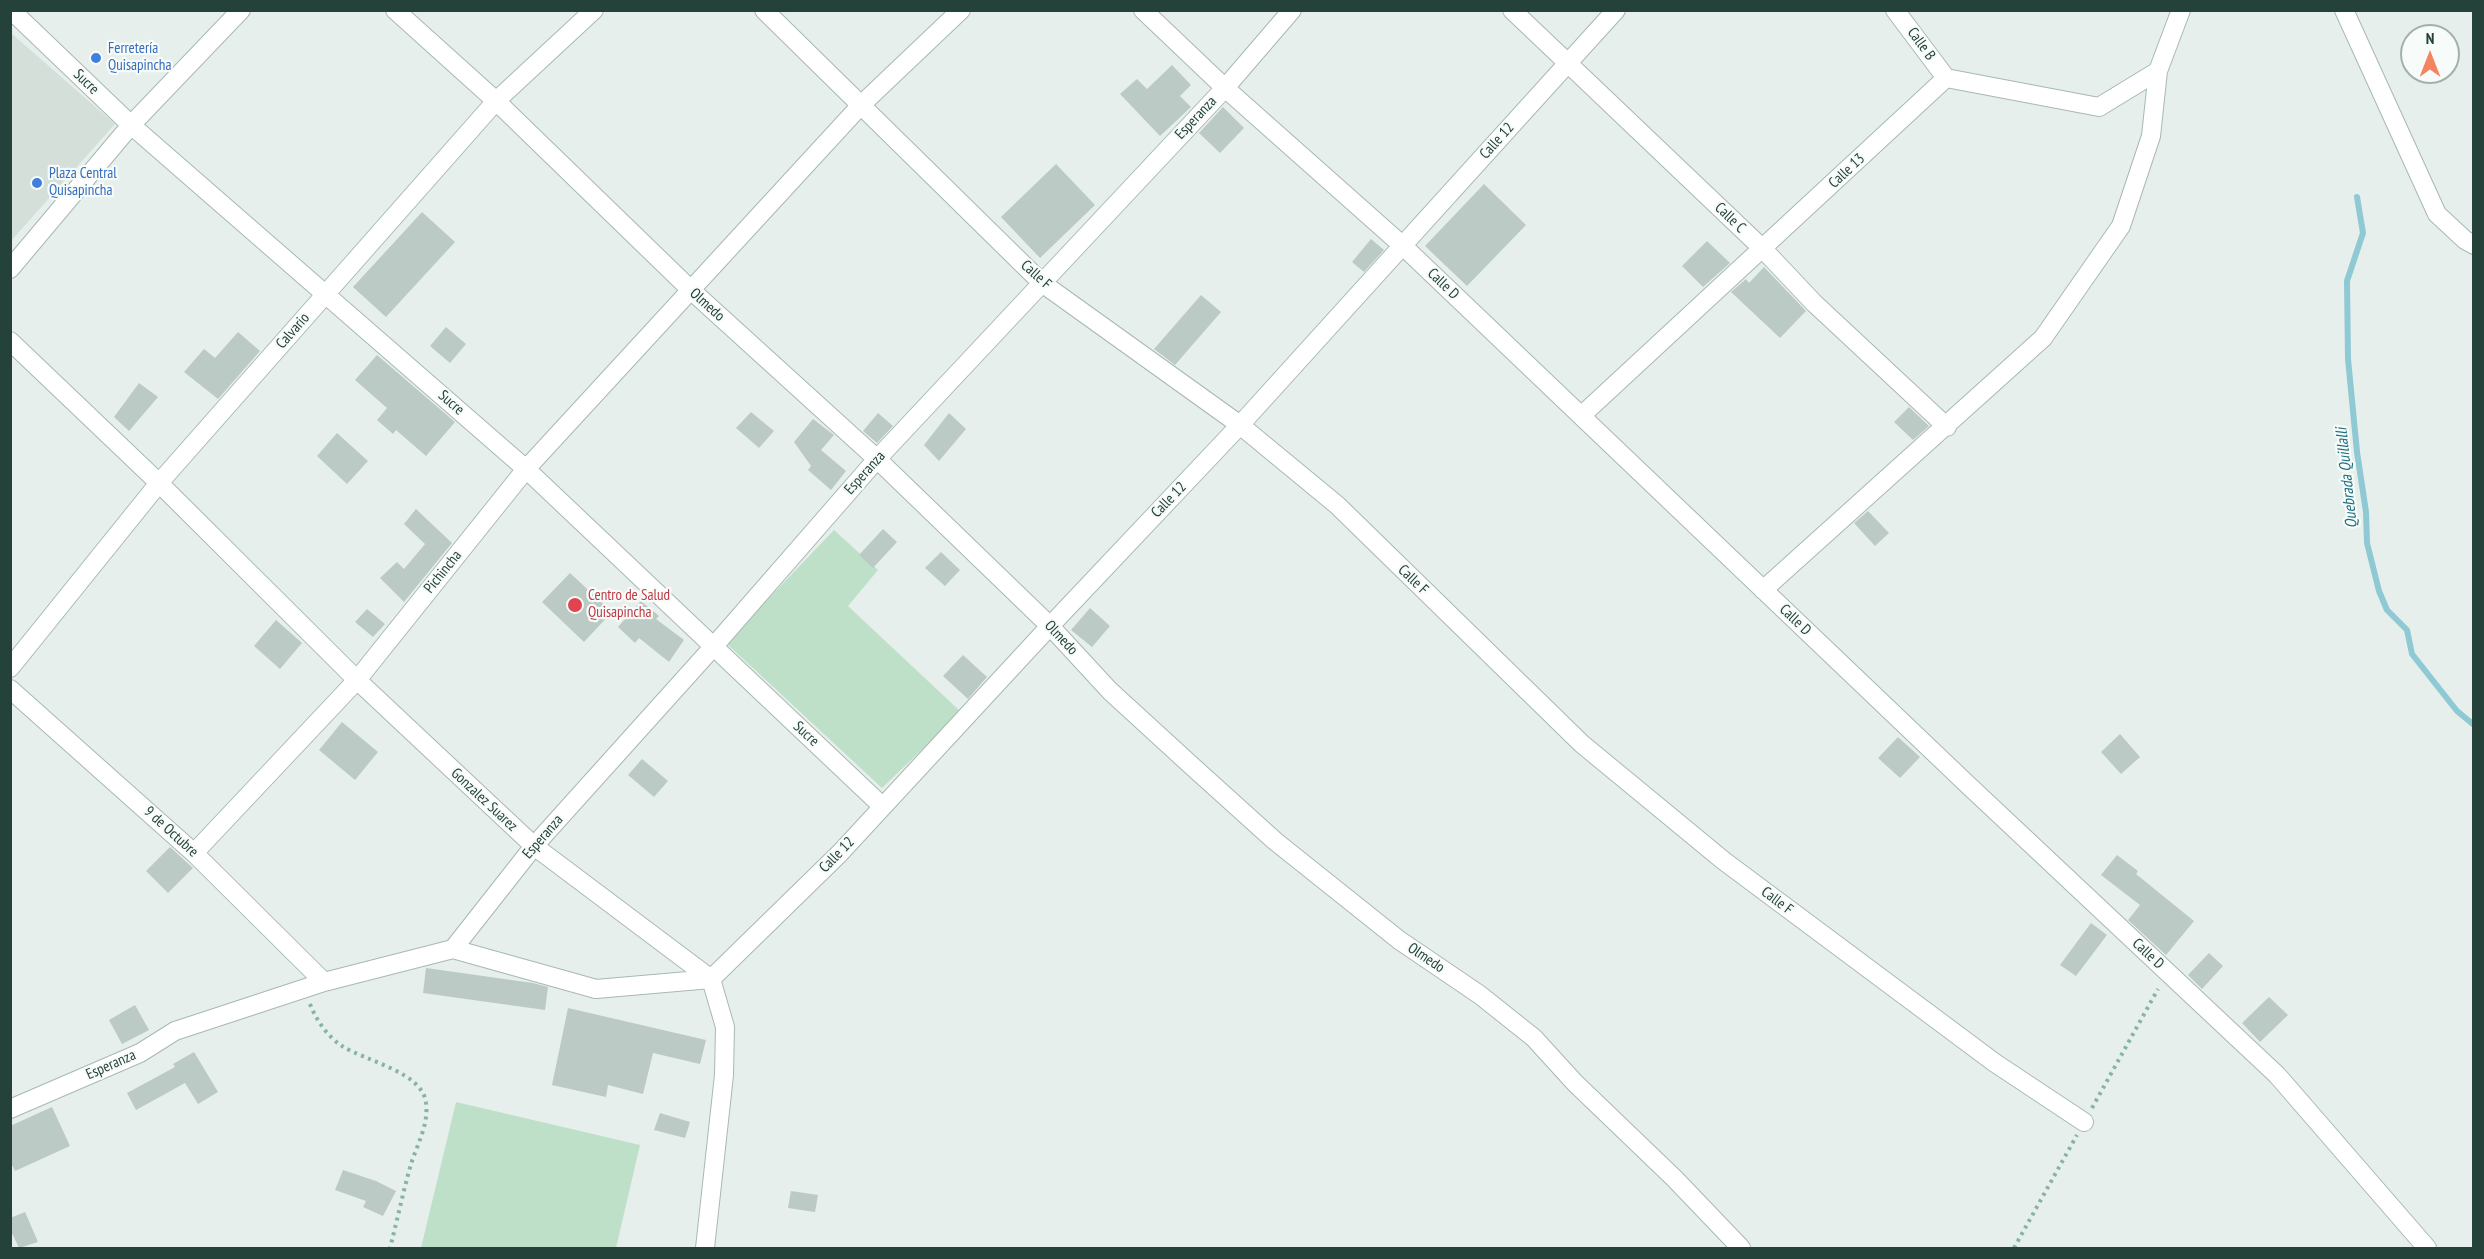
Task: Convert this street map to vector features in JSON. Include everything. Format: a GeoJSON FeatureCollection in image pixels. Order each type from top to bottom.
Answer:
{"type":"FeatureCollection","features":[{"type":"Feature","properties":{"kind":"street","name":"Sucre"},"geometry":{"type":"LineString","coordinates":[[11,10],[131,125],[526,469],[882,806]]}},
{"type":"Feature","properties":{"kind":"street"},"geometry":{"type":"LineString","coordinates":[[10,269],[131,125],[241,10]]}},
{"type":"Feature","properties":{"kind":"street","name":"Olmedo"},"geometry":{"type":"LineString","coordinates":[[394,10],[496,101],[692,291],[877,459],[1050,626],[1110,691],[1275,842],[1399,940],[1480,995],[1534,1038],[1575,1083],[1675,1179],[1741,1248]]}},
{"type":"Feature","properties":{"kind":"street","name":"Calvario"},"geometry":{"type":"LineString","coordinates":[[10,668],[159,483],[496,101],[594,10]]}},
{"type":"Feature","properties":{"kind":"street","name":"Calle F"},"geometry":{"type":"LineString","coordinates":[[764,10],[1042,283],[1240,425],[1337,505],[1582,744],[1724,861],[1995,1063],[2084,1122]]}},
{"type":"Feature","properties":{"kind":"street","name":"Pichincha"},"geometry":{"type":"LineString","coordinates":[[194,853],[357,680],[526,469],[861,105],[961,10]]}},
{"type":"Feature","properties":{"kind":"street","name":"Calle D"},"geometry":{"type":"LineString","coordinates":[[1143,10],[1224,88],[1403,246],[1763,590],[2277,1075],[2427,1248]]}},
{"type":"Feature","properties":{"kind":"street","name":"Esperanza"},"geometry":{"type":"LineString","coordinates":[[453,950],[534,846],[714,646],[877,459],[1224,88],[1292,10]]}},
{"type":"Feature","properties":{"kind":"street","name":"Calle C"},"geometry":{"type":"LineString","coordinates":[[1512,10],[1763,249],[1814,303],[1947,427]]}},
{"type":"Feature","properties":{"kind":"street","name":"Calle 12"},"geometry":{"type":"LineString","coordinates":[[711,979],[840,853],[1240,425],[1616,10]]}},
{"type":"Feature","properties":{"kind":"street","name":"Calle B"},"geometry":{"type":"LineString","coordinates":[[1895,10],[1946,78]]}},
{"type":"Feature","properties":{"kind":"street"},"geometry":{"type":"LineString","coordinates":[[1763,590],[1947,427],[2043,338],[2121,226],[2151,136],[2158,71],[2181,10]]}},
{"type":"Feature","properties":{"kind":"street"},"geometry":{"type":"LineString","coordinates":[[2344,10],[2437,214],[2465,240],[2474,245]]}},
{"type":"Feature","properties":{"kind":"street"},"geometry":{"type":"LineString","coordinates":[[1946,78],[2099,107],[2158,71]]}},
{"type":"Feature","properties":{"kind":"street","name":"Calle 13"},"geometry":{"type":"LineString","coordinates":[[1581,416],[1946,78]]}},
{"type":"Feature","properties":{"kind":"street","name":"Gonzalez Suarez"},"geometry":{"type":"LineString","coordinates":[[10,340],[159,483],[357,680],[534,846],[711,979]]}},
{"type":"Feature","properties":{"kind":"street","name":"9 de Octubre"},"geometry":{"type":"LineString","coordinates":[[10,689],[194,853],[324,982]]}},
{"type":"Feature","properties":{"kind":"street","name":"Esperanza"},"geometry":{"type":"LineString","coordinates":[[10,1109],[140,1053],[175,1031],[324,982],[453,950],[596,989],[711,979]]}},
{"type":"Feature","properties":{"kind":"street"},"geometry":{"type":"LineString","coordinates":[[705,1248],[724,1075],[724,1027],[711,979]]}},
{"type":"Feature","properties":{"kind":"path"},"geometry":{"type":"LineString","coordinates":[[304,989],[316,1019],[342,1046],[400,1073],[420,1086],[426,1102],[422,1136],[411,1164],[390,1248]]}},
{"type":"Feature","properties":{"kind":"shaded area","name":"Plaza Central Quisapincha"},"geometry":{"type":"Polygon","coordinates":[[[11,33],[115,124],[11,241],[11,33]]]}},
{"type":"Feature","properties":{"kind":"green space"},"geometry":{"type":"Polygon","coordinates":[[[834,530],[878,570],[848,606],[961,712],[882,788],[726,643],[834,530]]]}},
{"type":"Feature","properties":{"kind":"green space"},"geometry":{"type":"Polygon","coordinates":[[[456,1102],[640,1145],[616,1248],[421,1248],[456,1102]]]}},
{"type":"Feature","properties":{"kind":"building"},"geometry":{"type":"Polygon","coordinates":[[[1172,65],[1191,85],[1180,96],[1191,107],[1160,136],[1120,94],[1137,79],[1147,89],[1172,65]]]}},
{"type":"Feature","properties":{"kind":"building"},"geometry":{"type":"Polygon","coordinates":[[[1223,107],[1244,128],[1220,153],[1199,133],[1223,107]]]}},
{"type":"Feature","properties":{"kind":"building"},"geometry":{"type":"Polygon","coordinates":[[[1056,164],[1095,205],[1040,258],[1001,217],[1056,164]]]}},
{"type":"Feature","properties":{"kind":"building"},"geometry":{"type":"Polygon","coordinates":[[[1484,184],[1526,225],[1467,286],[1425,246],[1484,184]]]}},
{"type":"Feature","properties":{"kind":"building"},"geometry":{"type":"Polygon","coordinates":[[[422,212],[455,242],[386,317],[353,287],[422,212]]]}},
{"type":"Feature","properties":{"kind":"building"},"geometry":{"type":"Polygon","coordinates":[[[1371,239],[1384,250],[1364,272],[1352,262],[1371,239]]]}},
{"type":"Feature","properties":{"kind":"building"},"geometry":{"type":"Polygon","coordinates":[[[1707,241],[1730,263],[1703,287],[1682,266],[1707,241]]]}},
{"type":"Feature","properties":{"kind":"building"},"geometry":{"type":"Polygon","coordinates":[[[1764,267],[1806,311],[1780,338],[1731,292],[1746,279],[1749,283],[1764,267]]]}},
{"type":"Feature","properties":{"kind":"building"},"geometry":{"type":"Polygon","coordinates":[[[1201,295],[1221,312],[1175,365],[1154,349],[1201,295]]]}},
{"type":"Feature","properties":{"kind":"building"},"geometry":{"type":"Polygon","coordinates":[[[446,327],[466,344],[450,363],[430,346],[446,327]]]}},
{"type":"Feature","properties":{"kind":"building"},"geometry":{"type":"Polygon","coordinates":[[[238,332],[260,351],[218,399],[184,372],[204,349],[215,358],[238,332]]]}},
{"type":"Feature","properties":{"kind":"building"},"geometry":{"type":"Polygon","coordinates":[[[377,355],[455,422],[426,456],[396,430],[393,434],[377,420],[387,408],[355,380],[377,355]]]}},
{"type":"Feature","properties":{"kind":"building"},"geometry":{"type":"Polygon","coordinates":[[[139,383],[158,397],[129,431],[114,417],[139,383]]]}},
{"type":"Feature","properties":{"kind":"building"},"geometry":{"type":"Polygon","coordinates":[[[1909,407],[1929,426],[1913,440],[1894,422],[1909,407]]]}},
{"type":"Feature","properties":{"kind":"building"},"geometry":{"type":"Polygon","coordinates":[[[751,412],[774,431],[759,448],[736,428],[751,412]]]}},
{"type":"Feature","properties":{"kind":"building"},"geometry":{"type":"Polygon","coordinates":[[[878,413],[893,426],[877,443],[863,431],[878,413]]]}},
{"type":"Feature","properties":{"kind":"building"},"geometry":{"type":"Polygon","coordinates":[[[949,413],[966,429],[939,461],[924,445],[949,413]]]}},
{"type":"Feature","properties":{"kind":"building"},"geometry":{"type":"Polygon","coordinates":[[[813,419],[834,435],[821,450],[846,471],[831,490],[808,470],[811,466],[794,442],[813,419]]]}},
{"type":"Feature","properties":{"kind":"building"},"geometry":{"type":"Polygon","coordinates":[[[337,433],[368,461],[347,484],[317,456],[337,433]]]}},
{"type":"Feature","properties":{"kind":"building"},"geometry":{"type":"Polygon","coordinates":[[[416,509],[452,543],[404,602],[380,578],[397,562],[404,569],[425,544],[404,524],[416,509]]]}},
{"type":"Feature","properties":{"kind":"building"},"geometry":{"type":"Polygon","coordinates":[[[1868,511],[1889,533],[1875,546],[1854,523],[1868,511]]]}},
{"type":"Feature","properties":{"kind":"building"},"geometry":{"type":"Polygon","coordinates":[[[883,529],[897,542],[873,568],[859,555],[883,529]]]}},
{"type":"Feature","properties":{"kind":"building"},"geometry":{"type":"Polygon","coordinates":[[[941,552],[960,570],[945,586],[925,568],[941,552]]]}},
{"type":"Feature","properties":{"kind":"building"},"geometry":{"type":"Polygon","coordinates":[[[570,573],[612,612],[584,642],[542,602],[570,573]]]}},
{"type":"Feature","properties":{"kind":"building"},"geometry":{"type":"Polygon","coordinates":[[[641,601],[659,616],[656,619],[684,640],[669,662],[639,638],[635,643],[618,627],[641,601]]]}},
{"type":"Feature","properties":{"kind":"building"},"geometry":{"type":"Polygon","coordinates":[[[1090,608],[1110,626],[1092,647],[1071,630],[1090,608]]]}},
{"type":"Feature","properties":{"kind":"building"},"geometry":{"type":"Polygon","coordinates":[[[367,609],[385,624],[373,637],[355,622],[367,609]]]}},
{"type":"Feature","properties":{"kind":"building"},"geometry":{"type":"Polygon","coordinates":[[[276,620],[302,643],[280,669],[254,646],[276,620]]]}},
{"type":"Feature","properties":{"kind":"building"},"geometry":{"type":"Polygon","coordinates":[[[963,655],[987,677],[968,699],[943,676],[963,655]]]}},
{"type":"Feature","properties":{"kind":"building"},"geometry":{"type":"Polygon","coordinates":[[[342,722],[378,752],[355,780],[319,750],[342,722]]]}},
{"type":"Feature","properties":{"kind":"building"},"geometry":{"type":"Polygon","coordinates":[[[2120,734],[2140,757],[2121,774],[2101,752],[2120,734]]]}},
{"type":"Feature","properties":{"kind":"building"},"geometry":{"type":"Polygon","coordinates":[[[1898,737],[1920,757],[1900,778],[1878,758],[1898,737]]]}},
{"type":"Feature","properties":{"kind":"building"},"geometry":{"type":"Polygon","coordinates":[[[642,759],[668,781],[654,797],[628,775],[642,759]]]}},
{"type":"Feature","properties":{"kind":"building"},"geometry":{"type":"Polygon","coordinates":[[[170,847],[193,868],[168,893],[146,871],[170,847]]]}},
{"type":"Feature","properties":{"kind":"building"},"geometry":{"type":"Polygon","coordinates":[[[2117,855],[2138,871],[2136,874],[2194,921],[2166,955],[2128,920],[2140,905],[2101,875],[2117,855]]]}},
{"type":"Feature","properties":{"kind":"building"},"geometry":{"type":"Polygon","coordinates":[[[2091,923],[2107,935],[2076,976],[2060,965],[2091,923]]]}},
{"type":"Feature","properties":{"kind":"building"},"geometry":{"type":"Polygon","coordinates":[[[2209,953],[2223,966],[2202,989],[2188,975],[2209,953]]]}},
{"type":"Feature","properties":{"kind":"building"},"geometry":{"type":"Polygon","coordinates":[[[426,968],[548,987],[545,1010],[423,993],[426,968]]]}},
{"type":"Feature","properties":{"kind":"building"},"geometry":{"type":"Polygon","coordinates":[[[2269,997],[2288,1015],[2260,1042],[2242,1023],[2269,997]]]}},
{"type":"Feature","properties":{"kind":"building"},"geometry":{"type":"Polygon","coordinates":[[[135,1005],[149,1030],[122,1044],[109,1020],[135,1005]]]}},
{"type":"Feature","properties":{"kind":"building"},"geometry":{"type":"Polygon","coordinates":[[[568,1008],[706,1040],[700,1064],[653,1053],[643,1094],[608,1085],[606,1097],[552,1085],[568,1008]]]}},
{"type":"Feature","properties":{"kind":"building"},"geometry":{"type":"Polygon","coordinates":[[[194,1052],[218,1092],[198,1104],[185,1083],[136,1110],[127,1093],[175,1067],[173,1064],[194,1052]]]}},
{"type":"Feature","properties":{"kind":"building"},"geometry":{"type":"Polygon","coordinates":[[[52,1107],[70,1146],[15,1171],[10,1161],[10,1126],[52,1107]]]}},
{"type":"Feature","properties":{"kind":"building"},"geometry":{"type":"Polygon","coordinates":[[[660,1113],[690,1122],[685,1138],[654,1130],[660,1113]]]}},
{"type":"Feature","properties":{"kind":"building"},"geometry":{"type":"Polygon","coordinates":[[[343,1170],[376,1181],[396,1191],[383,1216],[363,1207],[366,1201],[335,1190],[343,1170]]]}},
{"type":"Feature","properties":{"kind":"building"},"geometry":{"type":"Polygon","coordinates":[[[791,1191],[818,1195],[815,1212],[788,1208],[791,1191]]]}},
{"type":"Feature","properties":{"kind":"building"},"geometry":{"type":"Polygon","coordinates":[[[25,1212],[38,1242],[19,1248],[10,1229],[10,1218],[25,1212]]]}},
{"type":"Feature","properties":{"kind":"waterway","name":"Quebrada Quillalli"},"geometry":{"type":"LineString","coordinates":[[2357,197],[2363,233],[2347,281],[2348,359],[2357,452],[2366,512],[2367,543],[2379,591],[2387,610],[2407,630],[2412,654],[2457,711],[2474,725]]}},
{"type":"Feature","properties":{"kind":"place","name":"Ferretería Quisapincha"},"geometry":{"type":"Point","coordinates":[96,58]}},
{"type":"Feature","properties":{"kind":"place","name":"Plaza Central Quisapincha"},"geometry":{"type":"Point","coordinates":[37,183]}},
{"type":"Feature","properties":{"kind":"place","name":"Centro de Salud Quisapincha"},"geometry":{"type":"Point","coordinates":[575,605]}}]}
